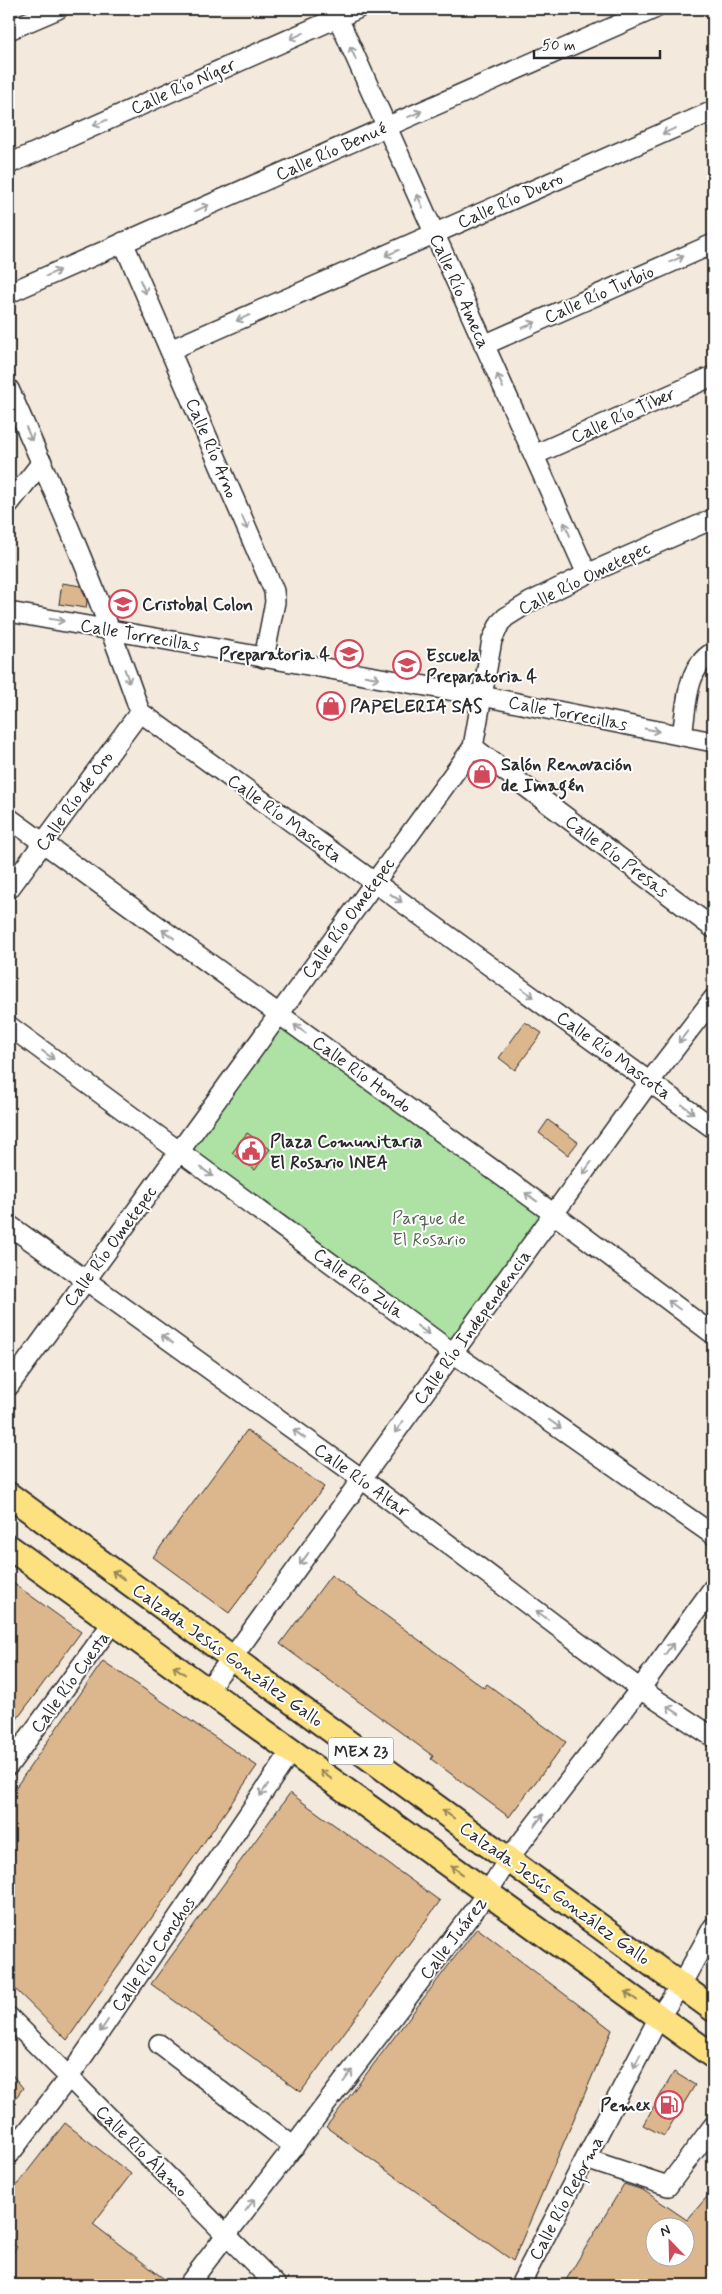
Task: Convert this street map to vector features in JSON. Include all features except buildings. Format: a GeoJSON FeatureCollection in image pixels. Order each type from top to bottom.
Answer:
{"type":"FeatureCollection","features":[{"type":"Feature","properties":{"kind":"main road","name":"Calzada Jesús González Gallo"},"geometry":{"type":"LineString","coordinates":[[9,1495],[509,1858],[713,2009]]}},
{"type":"Feature","properties":{"kind":"main road","name":"MEX 23"},"geometry":{"type":"LineString","coordinates":[[9,1547],[713,2056]]}},
{"type":"Feature","properties":{"kind":"street"},"geometry":{"type":"LineString","coordinates":[[9,30],[58,9]]}},
{"type":"Feature","properties":{"kind":"street","name":"Calle Río Níger"},"geometry":{"type":"LineString","coordinates":[[9,164],[335,13],[357,9]]}},
{"type":"Feature","properties":{"kind":"street","name":"Calle Río Benué"},"geometry":{"type":"LineString","coordinates":[[9,293],[654,9]]}},
{"type":"Feature","properties":{"kind":"street","name":"Calle Río Ameca"},"geometry":{"type":"LineString","coordinates":[[335,13],[587,574]]}},
{"type":"Feature","properties":{"kind":"street","name":"Calle Río Duero"},"geometry":{"type":"LineString","coordinates":[[170,350],[713,111]]}},
{"type":"Feature","properties":{"kind":"street","name":"Calle Río Arno"},"geometry":{"type":"LineString","coordinates":[[123,242],[274,591],[275,602],[264,658]]}},
{"type":"Feature","properties":{"kind":"street","name":"Calle Río Turbio"},"geometry":{"type":"LineString","coordinates":[[484,345],[713,244]]}},
{"type":"Feature","properties":{"kind":"street","name":"Calle Río Tíber"},"geometry":{"type":"LineString","coordinates":[[534,455],[713,376]]}},
{"type":"Feature","properties":{"kind":"street"},"geometry":{"type":"LineString","coordinates":[[9,390],[42,462],[111,630],[140,712]]}},
{"type":"Feature","properties":{"kind":"street"},"geometry":{"type":"LineString","coordinates":[[9,504],[42,462]]}},
{"type":"Feature","properties":{"kind":"street","name":"Calle Río Ometepec"},"geometry":{"type":"LineString","coordinates":[[9,1386],[473,747],[492,640],[500,623],[530,602],[587,574],[713,519]]}},
{"type":"Feature","properties":{"kind":"street","name":"Calle Torrecillas"},"geometry":{"type":"LineString","coordinates":[[9,612],[482,696],[713,742]]}},
{"type":"Feature","properties":{"kind":"street"},"geometry":{"type":"LineString","coordinates":[[682,736],[692,676],[698,664],[713,652]]}},
{"type":"Feature","properties":{"kind":"street","name":"Calle Río de Oro"},"geometry":{"type":"LineString","coordinates":[[9,889],[140,712]]}},
{"type":"Feature","properties":{"kind":"street","name":"Calle Río Mascota"},"geometry":{"type":"LineString","coordinates":[[140,712],[713,1128]]}},
{"type":"Feature","properties":{"kind":"street","name":"Calle Río Presas"},"geometry":{"type":"LineString","coordinates":[[473,747],[713,928]]}},
{"type":"Feature","properties":{"kind":"street","name":"Calle Río Hondo"},"geometry":{"type":"LineString","coordinates":[[9,818],[554,1214],[713,1334]]}},
{"type":"Feature","properties":{"kind":"street","name":"Calle Río Independencia"},"geometry":{"type":"LineString","coordinates":[[207,1690],[454,1353],[650,1081],[713,999]]}},
{"type":"Feature","properties":{"kind":"street","name":"Calle Río Zula"},"geometry":{"type":"LineString","coordinates":[[9,1026],[454,1353],[713,1535]]}},
{"type":"Feature","properties":{"kind":"street","name":"Calle Río Altar"},"geometry":{"type":"LineString","coordinates":[[9,1225],[362,1479],[640,1689],[713,1737]]}},
{"type":"Feature","properties":{"kind":"street","name":"Calle Juárez"},"geometry":{"type":"LineString","coordinates":[[188,2285],[488,1892],[509,1858],[640,1689],[713,1588]]}},
{"type":"Feature","properties":{"kind":"street","name":"Calle Río Cuesta"},"geometry":{"type":"LineString","coordinates":[[9,1766],[113,1622]]}},
{"type":"Feature","properties":{"kind":"street","name":"Calle Río Conchos"},"geometry":{"type":"LineString","coordinates":[[9,2155],[69,2077],[292,1750]]}},
{"type":"Feature","properties":{"kind":"street","name":"Calle Río Reforma"},"geometry":{"type":"LineString","coordinates":[[520,2285],[660,2017],[713,1927]]}},
{"type":"Feature","properties":{"kind":"street","name":"Calle Río Álamo"},"geometry":{"type":"LineString","coordinates":[[9,2017],[276,2285]]}},
{"type":"Feature","properties":{"kind":"street"},"geometry":{"type":"LineString","coordinates":[[159,2044],[294,2147]]}},
{"type":"Feature","properties":{"kind":"street"},"geometry":{"type":"LineString","coordinates":[[586,2159],[668,2186],[713,2126]]}},
{"type":"Feature","properties":{"kind":"green space","name":"Parque de El Rosario"},"geometry":{"type":"Polygon","coordinates":[[[280,1020],[547,1215],[452,1346],[186,1150],[280,1020]]]}},
{"type":"Feature","properties":{"kind":"place","name":"Cristobal Colon"},"geometry":{"type":"Point","coordinates":[123,604]}},
{"type":"Feature","properties":{"kind":"place","name":"Preparatoria 4"},"geometry":{"type":"Point","coordinates":[349,654]}},
{"type":"Feature","properties":{"kind":"place","name":"Escuela Preparatoria 4"},"geometry":{"type":"Point","coordinates":[407,665]}},
{"type":"Feature","properties":{"kind":"place","name":"PAPELERIA SAS"},"geometry":{"type":"Point","coordinates":[331,706]}},
{"type":"Feature","properties":{"kind":"place","name":"Salón Renovación de Imagén"},"geometry":{"type":"Point","coordinates":[482,774]}},
{"type":"Feature","properties":{"kind":"place","name":"Plaza Comunitaria El Rosario INEA"},"geometry":{"type":"Point","coordinates":[251,1151]}},
{"type":"Feature","properties":{"kind":"place","name":"Pemex"},"geometry":{"type":"Point","coordinates":[669,2105]}}]}
